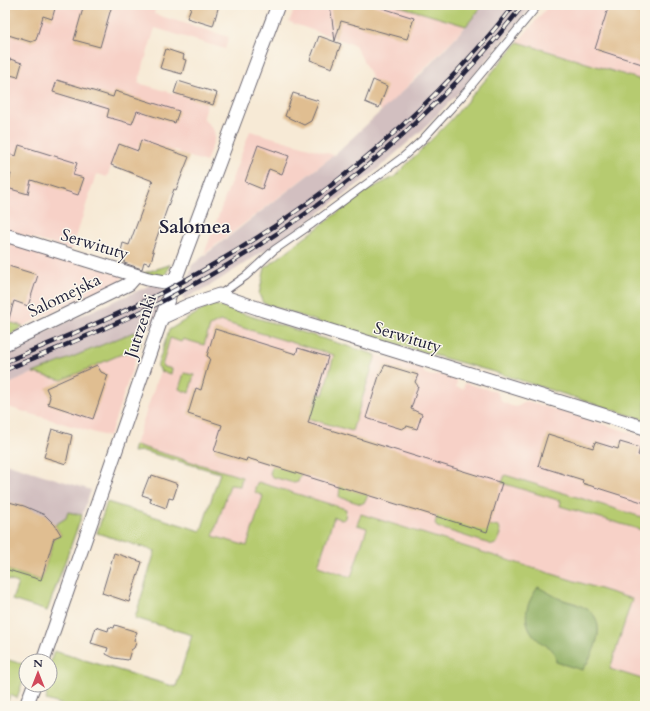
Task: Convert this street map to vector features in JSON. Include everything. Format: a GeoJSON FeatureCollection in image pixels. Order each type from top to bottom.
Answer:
{"type":"FeatureCollection","features":[{"type":"Feature","properties":{"kind":"street","name":"Jutrzenki"},"geometry":{"type":"LineString","coordinates":[[46,653],[176,279],[278,5]]}},
{"type":"Feature","properties":{"kind":"street","name":"Serwituty"},"geometry":{"type":"LineString","coordinates":[[5,235],[136,276],[165,282],[176,279]]}},
{"type":"Feature","properties":{"kind":"street","name":"Salomejska"},"geometry":{"type":"LineString","coordinates":[[5,344],[129,284],[136,276]]}},
{"type":"Feature","properties":{"kind":"street","name":"Serwituty"},"geometry":{"type":"LineString","coordinates":[[219,295],[292,320],[645,428]]}},
{"type":"Feature","properties":{"kind":"street"},"geometry":{"type":"LineString","coordinates":[[163,317],[189,304],[219,295]]}},
{"type":"Feature","properties":{"kind":"street"},"geometry":{"type":"LineString","coordinates":[[26,706],[31,693]]}},
{"type":"Feature","properties":{"kind":"lane"},"geometry":{"type":"LineString","coordinates":[[219,295],[246,276],[274,250],[403,157],[422,140],[465,93],[538,5]]}},
{"type":"Feature","properties":{"kind":"shaded area"},"geometry":{"type":"Polygon","coordinates":[[[5,5],[156,5],[154,14],[229,37],[225,49],[155,28],[138,83],[207,103],[203,118],[214,131],[215,137],[206,162],[178,153],[179,151],[174,150],[174,152],[141,140],[137,151],[120,144],[107,177],[98,174],[95,177],[72,250],[5,230],[5,5]]]}},
{"type":"Feature","properties":{"kind":"shaded area"},"geometry":{"type":"Polygon","coordinates":[[[296,5],[396,5],[466,26],[383,111],[379,109],[387,86],[373,80],[355,45],[289,22],[296,5]]]}},
{"type":"Feature","properties":{"kind":"shaded area"},"geometry":{"type":"Polygon","coordinates":[[[483,5],[533,5],[462,89],[422,130],[372,174],[292,233],[211,285],[182,300],[192,265],[334,155],[421,74],[466,26],[483,5]]]}},
{"type":"Feature","properties":{"kind":"shaded area"},"geometry":{"type":"Polygon","coordinates":[[[549,5],[645,5],[645,81],[518,42],[549,5]]]}},
{"type":"Feature","properties":{"kind":"shaded area"},"geometry":{"type":"Polygon","coordinates":[[[250,131],[334,155],[204,254],[250,131]]]}},
{"type":"Feature","properties":{"kind":"shaded area"},"geometry":{"type":"Polygon","coordinates":[[[5,239],[123,276],[120,281],[23,326],[5,321],[5,239]]]}},
{"type":"Feature","properties":{"kind":"shaded area"},"geometry":{"type":"Polygon","coordinates":[[[160,284],[164,289],[153,326],[33,373],[5,386],[5,349],[151,285],[160,284]]]}},
{"type":"Feature","properties":{"kind":"shaded area"},"geometry":{"type":"Polygon","coordinates":[[[212,304],[423,369],[424,373],[429,375],[434,376],[438,374],[457,380],[456,387],[463,389],[465,383],[497,392],[502,402],[512,406],[517,407],[527,401],[645,437],[645,680],[610,669],[632,599],[375,519],[353,590],[198,540],[220,471],[135,445],[160,371],[160,368],[157,367],[169,330],[212,304]]]}},
{"type":"Feature","properties":{"kind":"shaded area"},"geometry":{"type":"Polygon","coordinates":[[[140,346],[109,437],[5,406],[5,386],[33,373],[62,380],[140,346]]]}},
{"type":"Feature","properties":{"kind":"shaded area"},"geometry":{"type":"Polygon","coordinates":[[[5,463],[91,490],[56,590],[5,579],[5,463]]]}},
{"type":"Feature","properties":{"kind":"green space"},"geometry":{"type":"Polygon","coordinates":[[[396,5],[483,5],[466,26],[396,5]]]}},
{"type":"Feature","properties":{"kind":"green space"},"geometry":{"type":"Polygon","coordinates":[[[518,42],[645,81],[645,420],[494,372],[334,327],[263,303],[259,294],[265,268],[366,191],[394,177],[451,120],[518,42]]]}},
{"type":"Feature","properties":{"kind":"green space"},"geometry":{"type":"Polygon","coordinates":[[[170,264],[165,277],[141,274],[169,265],[170,264]]]}},
{"type":"Feature","properties":{"kind":"green space"},"geometry":{"type":"Polygon","coordinates":[[[212,304],[376,355],[352,431],[296,415],[300,401],[315,405],[318,393],[323,395],[334,355],[220,321],[210,326],[204,345],[183,339],[181,342],[170,338],[162,366],[172,369],[171,374],[160,371],[160,368],[157,367],[169,330],[212,304]]]}},
{"type":"Feature","properties":{"kind":"green space"},"geometry":{"type":"Polygon","coordinates":[[[5,321],[23,326],[5,339],[5,321]]]}},
{"type":"Feature","properties":{"kind":"green space"},"geometry":{"type":"Polygon","coordinates":[[[134,332],[140,338],[140,346],[62,380],[33,373],[134,332]]]}},
{"type":"Feature","properties":{"kind":"green space"},"geometry":{"type":"Polygon","coordinates":[[[184,373],[194,375],[189,393],[179,389],[184,373]]]}},
{"type":"Feature","properties":{"kind":"green space"},"geometry":{"type":"Polygon","coordinates":[[[135,445],[242,477],[240,486],[230,485],[213,536],[247,546],[263,496],[255,492],[255,487],[258,482],[346,509],[345,518],[343,520],[334,517],[318,566],[351,577],[367,528],[357,525],[361,514],[632,599],[610,669],[645,680],[645,706],[67,706],[46,700],[47,695],[42,693],[58,693],[58,653],[53,653],[54,651],[176,687],[192,635],[135,618],[155,551],[97,533],[107,502],[201,531],[220,473],[143,451],[133,452],[135,445]],[[560,599],[527,619],[529,628],[536,638],[552,648],[555,653],[587,664],[598,635],[577,604],[560,599]]]}},
{"type":"Feature","properties":{"kind":"green space"},"geometry":{"type":"Polygon","coordinates":[[[272,465],[301,474],[298,482],[294,483],[273,477],[270,474],[272,465]]]}},
{"type":"Feature","properties":{"kind":"green space"},"geometry":{"type":"Polygon","coordinates":[[[505,475],[645,518],[645,531],[560,506],[561,501],[502,483],[505,475]]]}},
{"type":"Feature","properties":{"kind":"green space"},"geometry":{"type":"Polygon","coordinates":[[[340,486],[368,495],[365,502],[361,504],[339,497],[340,486]]]}},
{"type":"Feature","properties":{"kind":"green space"},"geometry":{"type":"Polygon","coordinates":[[[68,512],[82,515],[47,611],[12,600],[18,583],[5,579],[5,569],[41,580],[54,538],[61,535],[55,525],[66,518],[68,512]]]}},
{"type":"Feature","properties":{"kind":"green space"},"geometry":{"type":"Polygon","coordinates":[[[437,516],[499,527],[501,534],[497,543],[493,545],[437,527],[435,524],[437,516]]]}},
{"type":"Feature","properties":{"kind":"green space"},"geometry":{"type":"Polygon","coordinates":[[[538,587],[560,599],[584,607],[594,615],[598,630],[597,639],[595,648],[587,664],[582,670],[556,662],[555,656],[551,649],[536,638],[531,632],[526,619],[526,612],[530,600],[538,587]]]}},
{"type":"Feature","properties":{"kind":"green space"},"geometry":{"type":"Polygon","coordinates":[[[5,659],[18,663],[19,693],[17,698],[10,695],[6,706],[5,659]]]}},
{"type":"Feature","properties":{"kind":"building"},"geometry":{"type":"Polygon","coordinates":[[[5,5],[56,5],[52,19],[43,16],[36,40],[31,42],[5,34],[5,5]]]}},
{"type":"Feature","properties":{"kind":"building"},"geometry":{"type":"Polygon","coordinates":[[[84,5],[112,5],[100,47],[74,40],[84,5]]]}},
{"type":"Feature","properties":{"kind":"building"},"geometry":{"type":"Polygon","coordinates":[[[192,5],[219,5],[213,26],[187,18],[192,5]]]}},
{"type":"Feature","properties":{"kind":"building"},"geometry":{"type":"Polygon","coordinates":[[[330,5],[373,5],[414,18],[407,39],[341,21],[335,41],[330,5]]]}},
{"type":"Feature","properties":{"kind":"building"},"geometry":{"type":"Polygon","coordinates":[[[609,5],[645,5],[645,65],[595,49],[609,5]]]}},
{"type":"Feature","properties":{"kind":"building"},"geometry":{"type":"Polygon","coordinates":[[[319,36],[341,44],[332,68],[310,60],[319,36]]]}},
{"type":"Feature","properties":{"kind":"building"},"geometry":{"type":"Polygon","coordinates":[[[166,49],[184,55],[183,59],[186,60],[182,74],[160,68],[166,49]]]}},
{"type":"Feature","properties":{"kind":"building"},"geometry":{"type":"Polygon","coordinates":[[[10,59],[22,63],[18,77],[6,74],[10,59]]]}},
{"type":"Feature","properties":{"kind":"building"},"geometry":{"type":"Polygon","coordinates":[[[57,80],[113,97],[115,91],[179,111],[175,123],[137,111],[132,124],[107,117],[109,109],[53,92],[57,80]]]}},
{"type":"Feature","properties":{"kind":"building"},"geometry":{"type":"Polygon","coordinates":[[[373,80],[387,86],[379,108],[365,102],[373,80]]]}},
{"type":"Feature","properties":{"kind":"building"},"geometry":{"type":"Polygon","coordinates":[[[178,81],[217,93],[213,105],[174,93],[178,81]]]}},
{"type":"Feature","properties":{"kind":"building"},"geometry":{"type":"Polygon","coordinates":[[[293,93],[319,101],[311,121],[304,125],[285,116],[293,93]]]}},
{"type":"Feature","properties":{"kind":"building"},"geometry":{"type":"Polygon","coordinates":[[[141,140],[189,157],[176,190],[174,189],[152,251],[154,252],[150,264],[144,262],[142,269],[124,263],[125,257],[120,255],[123,243],[129,245],[153,181],[111,165],[119,144],[138,151],[141,140]]]}},
{"type":"Feature","properties":{"kind":"building"},"geometry":{"type":"Polygon","coordinates":[[[19,145],[77,163],[73,175],[84,178],[78,195],[31,180],[28,194],[7,188],[11,174],[5,172],[5,153],[16,156],[19,145]]]}},
{"type":"Feature","properties":{"kind":"building"},"geometry":{"type":"Polygon","coordinates":[[[258,145],[289,156],[282,174],[269,169],[262,189],[245,182],[258,145]]]}},
{"type":"Feature","properties":{"kind":"building"},"geometry":{"type":"Polygon","coordinates":[[[5,265],[38,275],[28,306],[14,301],[8,322],[5,322],[5,265]]]}},
{"type":"Feature","properties":{"kind":"building"},"geometry":{"type":"Polygon","coordinates":[[[215,329],[296,354],[298,348],[328,357],[308,423],[502,483],[487,532],[247,458],[246,461],[214,451],[222,425],[188,414],[196,388],[201,390],[210,358],[207,356],[215,329]]]}},
{"type":"Feature","properties":{"kind":"building"},"geometry":{"type":"Polygon","coordinates":[[[97,365],[101,372],[108,375],[93,419],[48,404],[50,397],[46,388],[97,365]]]}},
{"type":"Feature","properties":{"kind":"building"},"geometry":{"type":"Polygon","coordinates":[[[385,365],[418,375],[415,382],[418,386],[411,409],[422,414],[417,429],[407,426],[402,429],[366,418],[379,376],[385,365]]]}},
{"type":"Feature","properties":{"kind":"building"},"geometry":{"type":"Polygon","coordinates":[[[52,429],[72,435],[66,464],[44,457],[52,429]]]}},
{"type":"Feature","properties":{"kind":"building"},"geometry":{"type":"Polygon","coordinates":[[[548,434],[593,448],[595,442],[618,449],[620,442],[640,448],[638,455],[645,457],[645,503],[582,483],[583,480],[538,466],[548,434]]]}},
{"type":"Feature","properties":{"kind":"building"},"geometry":{"type":"Polygon","coordinates":[[[152,475],[178,484],[173,499],[169,498],[166,508],[150,502],[151,498],[142,495],[149,477],[151,478],[152,475]]]}},
{"type":"Feature","properties":{"kind":"building"},"geometry":{"type":"Polygon","coordinates":[[[5,501],[24,506],[45,515],[55,525],[61,535],[54,538],[41,580],[5,569],[5,501]]]}},
{"type":"Feature","properties":{"kind":"building"},"geometry":{"type":"Polygon","coordinates":[[[114,553],[142,562],[129,602],[102,593],[114,553]]]}},
{"type":"Feature","properties":{"kind":"building"},"geometry":{"type":"Polygon","coordinates":[[[115,625],[137,632],[134,640],[136,643],[134,648],[131,650],[128,660],[114,658],[106,654],[108,648],[91,643],[96,627],[108,631],[109,627],[114,628],[115,625]]]}},
{"type":"Feature","properties":{"kind":"railway"},"geometry":{"type":"LineString","coordinates":[[5,362],[142,303],[211,266],[260,236],[353,168],[397,131],[438,91],[477,49],[514,5]]}},
{"type":"Feature","properties":{"kind":"railway"},"geometry":{"type":"LineString","coordinates":[[5,370],[102,330],[159,303],[211,275],[262,244],[357,174],[402,135],[445,94],[485,51],[523,5]]}},
{"type":"Feature","properties":{"kind":"district","name":"Salomea"},"geometry":{"type":"Point","coordinates":[195,226]}}]}
